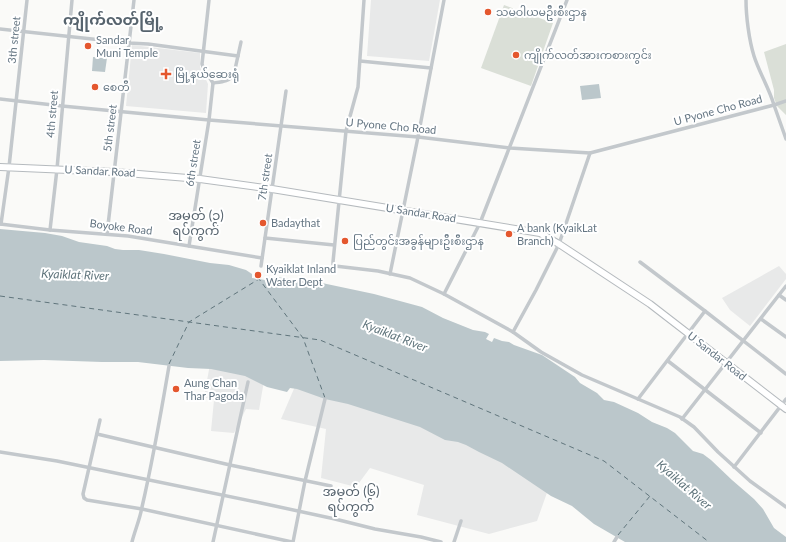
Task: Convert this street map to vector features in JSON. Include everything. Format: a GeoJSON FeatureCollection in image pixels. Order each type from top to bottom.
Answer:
{"type":"FeatureCollection","features":[{"type":"Feature","properties":{"kind":"main road","name":"U Sandar Road"},"geometry":{"type":"LineString","coordinates":[[0,167],[114,172],[200,179],[272,189],[540,233],[650,304],[784,407]]}},
{"type":"Feature","properties":{"kind":"street","name":"3th street"},"geometry":{"type":"LineString","coordinates":[[0,224],[9,167],[27,0]]}},
{"type":"Feature","properties":{"kind":"street","name":"4th street"},"geometry":{"type":"LineString","coordinates":[[50,230],[72,0]]}},
{"type":"Feature","properties":{"kind":"street","name":"5th street"},"geometry":{"type":"LineString","coordinates":[[107,234],[134,0]]}},
{"type":"Feature","properties":{"kind":"street"},"geometry":{"type":"LineString","coordinates":[[209,0],[203,51],[203,66],[213,83],[232,78],[240,42]]}},
{"type":"Feature","properties":{"kind":"street"},"geometry":{"type":"LineString","coordinates":[[364,0],[358,87],[346,131],[332,262],[334,266],[410,278],[444,294],[513,332],[541,352],[582,375],[682,419],[694,427],[718,452],[750,481],[786,507]]}},
{"type":"Feature","properties":{"kind":"street"},"geometry":{"type":"LineString","coordinates":[[390,274],[444,0]]}},
{"type":"Feature","properties":{"kind":"street"},"geometry":{"type":"LineString","coordinates":[[444,294],[480,223],[567,0]]}},
{"type":"Feature","properties":{"kind":"street"},"geometry":{"type":"LineString","coordinates":[[746,0],[749,34],[754,56],[772,97],[786,139]]}},
{"type":"Feature","properties":{"kind":"street"},"geometry":{"type":"LineString","coordinates":[[0,29],[148,44],[238,56]]}},
{"type":"Feature","properties":{"kind":"street"},"geometry":{"type":"LineString","coordinates":[[360,61],[431,68]]}},
{"type":"Feature","properties":{"kind":"street","name":"6th street"},"geometry":{"type":"LineString","coordinates":[[189,246],[209,120],[213,83]]}},
{"type":"Feature","properties":{"kind":"street","name":"7th street"},"geometry":{"type":"LineString","coordinates":[[261,266],[286,91]]}},
{"type":"Feature","properties":{"kind":"street","name":"U Pyone Cho Road"},"geometry":{"type":"LineString","coordinates":[[0,99],[209,120],[418,137],[510,148],[590,152],[786,101]]}},
{"type":"Feature","properties":{"kind":"street"},"geometry":{"type":"LineString","coordinates":[[513,332],[559,244],[590,152]]}},
{"type":"Feature","properties":{"kind":"street","name":"Boyoke Road"},"geometry":{"type":"LineString","coordinates":[[0,224],[50,230],[128,236],[262,258]]}},
{"type":"Feature","properties":{"kind":"street"},"geometry":{"type":"LineString","coordinates":[[265,238],[334,245]]}},
{"type":"Feature","properties":{"kind":"street"},"geometry":{"type":"LineString","coordinates":[[640,262],[786,374]]}},
{"type":"Feature","properties":{"kind":"street"},"geometry":{"type":"LineString","coordinates":[[682,419],[786,286]]}},
{"type":"Feature","properties":{"kind":"street"},"geometry":{"type":"LineString","coordinates":[[779,295],[786,300]]}},
{"type":"Feature","properties":{"kind":"street"},"geometry":{"type":"LineString","coordinates":[[638,399],[705,311]]}},
{"type":"Feature","properties":{"kind":"street"},"geometry":{"type":"LineString","coordinates":[[761,319],[786,337]]}},
{"type":"Feature","properties":{"kind":"street"},"geometry":{"type":"LineString","coordinates":[[668,361],[761,433]]}},
{"type":"Feature","properties":{"kind":"street"},"geometry":{"type":"LineString","coordinates":[[132,542],[142,509],[155,448],[169,366]]}},
{"type":"Feature","properties":{"kind":"street"},"geometry":{"type":"LineString","coordinates":[[213,542],[248,382]]}},
{"type":"Feature","properties":{"kind":"street"},"geometry":{"type":"LineString","coordinates":[[100,420],[83,494],[84,498],[87,500],[142,509],[293,542],[305,481],[325,399]]}},
{"type":"Feature","properties":{"kind":"street"},"geometry":{"type":"LineString","coordinates":[[734,467],[784,407],[786,399]]}},
{"type":"Feature","properties":{"kind":"street"},"geometry":{"type":"LineString","coordinates":[[97,434],[230,465],[331,486]]}},
{"type":"Feature","properties":{"kind":"street"},"geometry":{"type":"LineString","coordinates":[[0,452],[57,461],[300,511],[375,529],[441,542]]}},
{"type":"Feature","properties":{"kind":"street"},"geometry":{"type":"LineString","coordinates":[[454,542],[461,521]]}},
{"type":"Feature","properties":{"kind":"street"},"geometry":{"type":"LineString","coordinates":[[614,542],[617,537]]}},
{"type":"Feature","properties":{"kind":"shaded area"},"geometry":{"type":"Polygon","coordinates":[[[371,0],[440,0],[429,61],[367,56],[371,0]]]}},
{"type":"Feature","properties":{"kind":"shaded area"},"geometry":{"type":"Polygon","coordinates":[[[504,5],[553,23],[531,86],[481,68],[504,5]]]}},
{"type":"Feature","properties":{"kind":"shaded area"},"geometry":{"type":"Polygon","coordinates":[[[786,44],[786,115],[777,106],[774,98],[774,90],[764,52],[786,44]]]}},
{"type":"Feature","properties":{"kind":"shaded area","name":"မြို့နယ်ဆေးရုံ"},"geometry":{"type":"Polygon","coordinates":[[[132,45],[200,53],[200,67],[208,84],[206,113],[126,106],[132,45]]]}},
{"type":"Feature","properties":{"kind":"shaded area"},"geometry":{"type":"Polygon","coordinates":[[[779,266],[786,274],[786,279],[750,326],[730,310],[722,298],[779,266]]]}},
{"type":"Feature","properties":{"kind":"shaded area"},"geometry":{"type":"Polygon","coordinates":[[[210,364],[264,381],[259,410],[246,409],[234,433],[211,431],[214,400],[204,397],[210,364]]]}},
{"type":"Feature","properties":{"kind":"shaded area"},"geometry":{"type":"Polygon","coordinates":[[[296,384],[496,445],[549,487],[537,521],[489,534],[417,515],[424,485],[370,468],[356,487],[321,478],[326,429],[281,419],[296,384]]]}},
{"type":"Feature","properties":{"kind":"water"},"geometry":{"type":"Polygon","coordinates":[[[93,57],[107,58],[105,72],[92,71],[93,57]]]}},
{"type":"Feature","properties":{"kind":"water"},"geometry":{"type":"Polygon","coordinates":[[[599,84],[601,98],[582,100],[580,86],[599,84]]]}},
{"type":"Feature","properties":{"kind":"water","name":"Kyaiklat River"},"geometry":{"type":"Polygon","coordinates":[[[0,229],[45,233],[115,249],[139,250],[229,265],[246,270],[252,274],[252,278],[265,280],[266,277],[276,277],[322,283],[374,294],[422,307],[443,318],[473,330],[485,332],[489,334],[486,339],[492,342],[494,338],[509,342],[542,355],[575,377],[580,383],[597,393],[604,400],[614,402],[638,413],[652,422],[675,433],[693,451],[703,454],[711,460],[754,499],[763,509],[774,528],[786,537],[786,542],[625,542],[594,524],[572,506],[551,496],[502,463],[466,445],[445,440],[420,427],[348,404],[325,399],[297,389],[290,388],[287,392],[267,387],[245,376],[211,369],[138,362],[44,360],[0,361],[0,229]]]}},
{"type":"Feature","properties":{"kind":"ferry route"},"geometry":{"type":"LineString","coordinates":[[169,364],[189,322],[259,279],[303,338],[325,398]]}},
{"type":"Feature","properties":{"kind":"ferry route"},"geometry":{"type":"LineString","coordinates":[[0,296],[320,340],[604,461],[709,542]]}},
{"type":"Feature","properties":{"kind":"ferry route"},"geometry":{"type":"LineString","coordinates":[[618,535],[650,496]]}},
{"type":"Feature","properties":{"kind":"place","name":"သမဝါယမဦးစီးဌာန"},"geometry":{"type":"Point","coordinates":[488,12]}},
{"type":"Feature","properties":{"kind":"place","name":"Sandar Muni Temple"},"geometry":{"type":"Point","coordinates":[88,46]}},
{"type":"Feature","properties":{"kind":"place","name":"ကျိုက်လတ်အားကစားကွင်း"},"geometry":{"type":"Point","coordinates":[516,55]}},
{"type":"Feature","properties":{"kind":"place","name":"မြို့နယ်ဆေးရုံ"},"geometry":{"type":"Point","coordinates":[166,74]}},
{"type":"Feature","properties":{"kind":"place","name":"စေတီ"},"geometry":{"type":"Point","coordinates":[95,87]}},
{"type":"Feature","properties":{"kind":"place","name":"Badaythat"},"geometry":{"type":"Point","coordinates":[263,223]}},
{"type":"Feature","properties":{"kind":"place","name":"A bank (KyaikLat Branch)"},"geometry":{"type":"Point","coordinates":[509,234]}},
{"type":"Feature","properties":{"kind":"place","name":"ပြည်တွင်းအခွန်များဦးစီးဌာန"},"geometry":{"type":"Point","coordinates":[345,241]}},
{"type":"Feature","properties":{"kind":"place","name":"Kyaiklat Inland Water Dept"},"geometry":{"type":"Point","coordinates":[258,275]}},
{"type":"Feature","properties":{"kind":"place","name":"Aung Chan Thar Pagoda"},"geometry":{"type":"Point","coordinates":[176,389]}},
{"type":"Feature","properties":{"kind":"district","name":"ကျိုက်လတ်မြို့"},"geometry":{"type":"Point","coordinates":[113,20]}},
{"type":"Feature","properties":{"kind":"district","name":"အမှတ် (၃) ရပ်ကွက်"},"geometry":{"type":"Point","coordinates":[196,222]}},
{"type":"Feature","properties":{"kind":"district","name":"အမှတ် (၆) ရပ်ကွက်"},"geometry":{"type":"Point","coordinates":[351,498]}}]}
